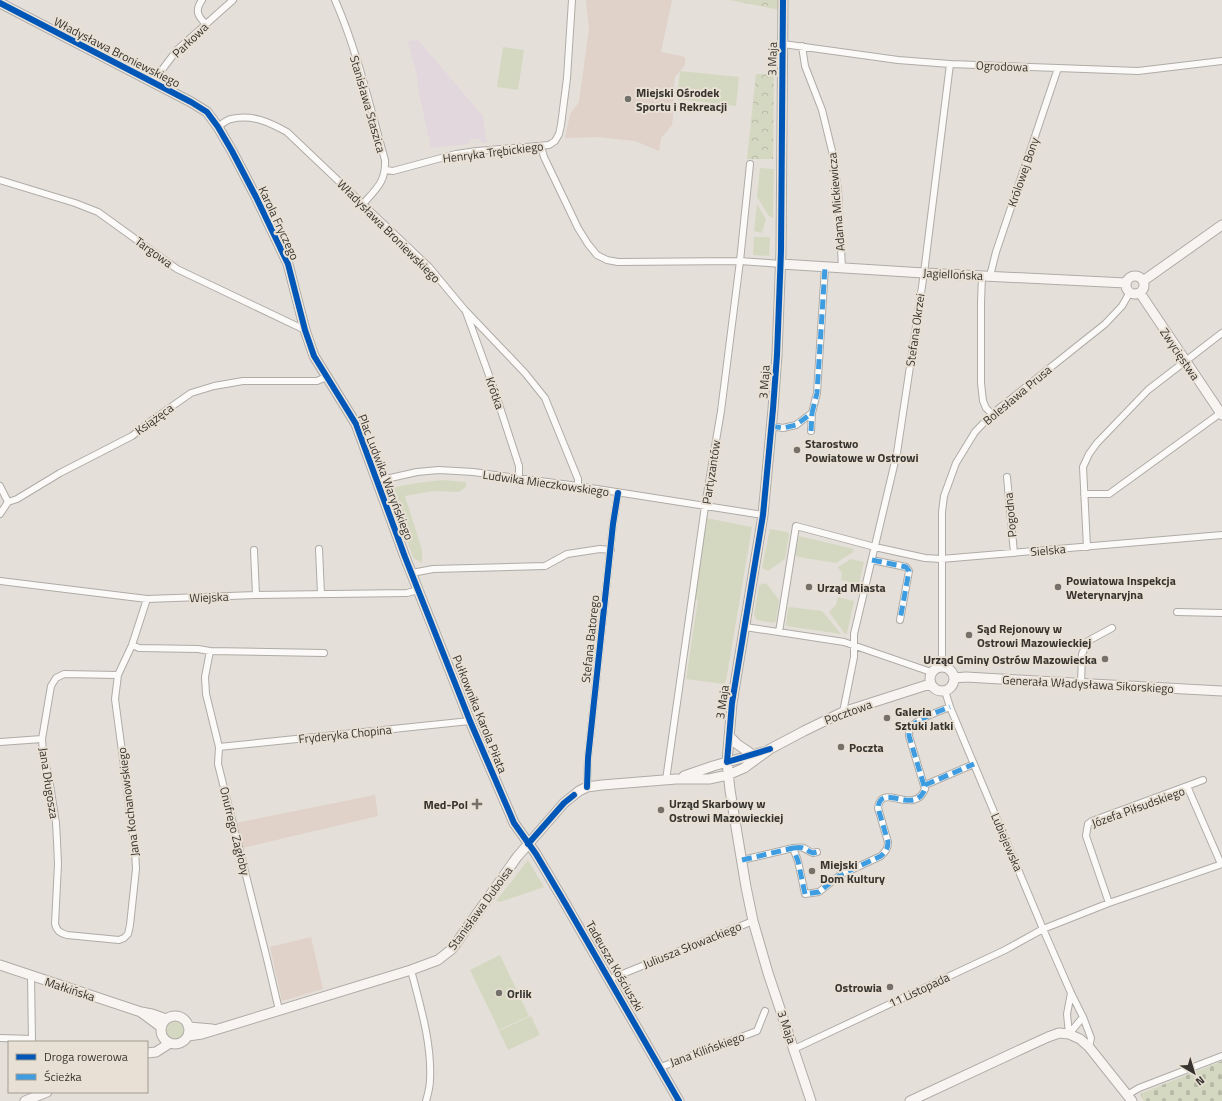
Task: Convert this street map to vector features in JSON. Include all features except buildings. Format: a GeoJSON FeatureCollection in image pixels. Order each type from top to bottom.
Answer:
{"type":"FeatureCollection","features":[{"type":"Feature","properties":{"kind":"street"},"geometry":{"type":"LineString","coordinates":[[202,0],[198,6],[198,12],[206,24]]}},
{"type":"Feature","properties":{"kind":"street","name":"Parkowa"},"geometry":{"type":"LineString","coordinates":[[152,83],[177,50],[233,0]]}},
{"type":"Feature","properties":{"kind":"street","name":"Stanisława Staszica"},"geometry":{"type":"LineString","coordinates":[[335,0],[343,19],[364,86],[385,160],[386,170]]}},
{"type":"Feature","properties":{"kind":"street","name":"Henryka Trębickiego"},"geometry":{"type":"LineString","coordinates":[[386,170],[393,171],[456,154],[549,145],[555,141],[559,134],[566,78],[572,0]]}},
{"type":"Feature","properties":{"kind":"street","name":"3 Maja"},"geometry":{"type":"LineString","coordinates":[[783,0],[781,264],[777,355],[763,515],[732,703],[727,762],[737,832],[753,921],[768,973],[811,1101]]}},
{"type":"Feature","properties":{"kind":"street","name":"Władysława Broniewskiego"},"geometry":{"type":"LineString","coordinates":[[0,3],[190,102],[207,112],[218,127],[230,119],[252,117],[275,125],[287,132],[428,267],[464,309],[526,373],[545,398],[578,479],[578,486]]}},
{"type":"Feature","properties":{"kind":"street","name":"Ogrodowa"},"geometry":{"type":"LineString","coordinates":[[783,44],[882,58],[950,64],[1138,70],[1222,61]]}},
{"type":"Feature","properties":{"kind":"street","name":"Adama Mickiewicza"},"geometry":{"type":"LineString","coordinates":[[802,46],[805,66],[825,119],[833,155],[838,190],[842,268]]}},
{"type":"Feature","properties":{"kind":"street","name":"Stefana Okrzei"},"geometry":{"type":"LineString","coordinates":[[843,712],[854,656],[854,634],[897,453],[924,273],[950,64]]}},
{"type":"Feature","properties":{"kind":"street","name":"Królowej Bony"},"geometry":{"type":"LineString","coordinates":[[992,414],[986,408],[983,401],[981,383],[981,303],[986,276],[996,252],[1058,68]]}},
{"type":"Feature","properties":{"kind":"street","name":"Karola Fryczego"},"geometry":{"type":"LineString","coordinates":[[218,127],[232,150],[288,264],[314,356],[326,377]]}},
{"type":"Feature","properties":{"kind":"street"},"geometry":{"type":"LineString","coordinates":[[541,146],[544,156],[578,228],[597,255],[608,260],[618,262],[740,261],[781,264]]}},
{"type":"Feature","properties":{"kind":"street","name":"Partyzantów"},"geometry":{"type":"LineString","coordinates":[[666,780],[705,506],[721,411],[740,261],[750,164]]}},
{"type":"Feature","properties":{"kind":"street"},"geometry":{"type":"LineString","coordinates":[[363,204],[381,184],[386,170]]}},
{"type":"Feature","properties":{"kind":"street","name":"Targowa"},"geometry":{"type":"LineString","coordinates":[[0,180],[75,203],[98,212],[177,269],[306,330]]}},
{"type":"Feature","properties":{"kind":"street"},"geometry":{"type":"LineString","coordinates":[[1143,281],[1222,225]]}},
{"type":"Feature","properties":{"kind":"street","name":"Jagiellońska"},"geometry":{"type":"LineString","coordinates":[[781,264],[1126,283]]}},
{"type":"Feature","properties":{"kind":"street"},"geometry":{"type":"LineString","coordinates":[[811,430],[812,413],[817,393],[825,267]]}},
{"type":"Feature","properties":{"kind":"street"},"geometry":{"type":"LineString","coordinates":[[1134,276],[1141,278],[1143,281],[1144,288],[1135,293],[1126,286],[1126,283],[1130,277],[1134,276]]}},
{"type":"Feature","properties":{"kind":"street","name":"Bolesława Prusa"},"geometry":{"type":"LineString","coordinates":[[942,666],[942,512],[948,481],[962,450],[975,432],[992,414],[1105,324],[1135,293]]}},
{"type":"Feature","properties":{"kind":"street","name":"Zwycięstwa"},"geometry":{"type":"LineString","coordinates":[[1135,293],[1222,413]]}},
{"type":"Feature","properties":{"kind":"street","name":"Krótka"},"geometry":{"type":"LineString","coordinates":[[464,309],[494,389],[520,466],[519,478]]}},
{"type":"Feature","properties":{"kind":"street"},"geometry":{"type":"LineString","coordinates":[[1086,547],[1083,467],[1089,454],[1097,443],[1148,390],[1222,333]]}},
{"type":"Feature","properties":{"kind":"street","name":"Plac Ludwika Waryńskiego"},"geometry":{"type":"LineString","coordinates":[[326,377],[356,424],[418,590]]}},
{"type":"Feature","properties":{"kind":"street","name":"Książęca"},"geometry":{"type":"LineString","coordinates":[[8,502],[18,499],[60,473],[132,436],[191,393],[214,386],[244,381],[317,381],[326,377]]}},
{"type":"Feature","properties":{"kind":"street"},"geometry":{"type":"LineString","coordinates":[[771,426],[783,428],[796,426],[812,413]]}},
{"type":"Feature","properties":{"kind":"street"},"geometry":{"type":"LineString","coordinates":[[1084,494],[1109,494],[1222,413]]}},
{"type":"Feature","properties":{"kind":"street","name":"Ludwika Mieczkowskiego"},"geometry":{"type":"LineString","coordinates":[[377,482],[416,472],[439,470],[519,478],[578,486],[618,494],[763,515]]}},
{"type":"Feature","properties":{"kind":"street","name":"Pogodna"},"geometry":{"type":"LineString","coordinates":[[1007,477],[1014,553]]}},
{"type":"Feature","properties":{"kind":"street"},"geometry":{"type":"LineString","coordinates":[[0,486],[8,502],[0,514]]}},
{"type":"Feature","properties":{"kind":"street","name":"Stefana Batorego"},"geometry":{"type":"LineString","coordinates":[[587,788],[588,758],[613,524],[618,494]]}},
{"type":"Feature","properties":{"kind":"street","name":"Sielska"},"geometry":{"type":"LineString","coordinates":[[779,632],[796,526],[875,547],[924,558],[941,559],[1222,535]]}},
{"type":"Feature","properties":{"kind":"street"},"geometry":{"type":"LineString","coordinates":[[319,548],[321,594]]}},
{"type":"Feature","properties":{"kind":"street"},"geometry":{"type":"LineString","coordinates":[[412,573],[432,569],[545,566],[567,554],[600,549],[611,550]]}},
{"type":"Feature","properties":{"kind":"street"},"geometry":{"type":"LineString","coordinates":[[254,550],[256,595]]}},
{"type":"Feature","properties":{"kind":"street"},"geometry":{"type":"LineString","coordinates":[[872,560],[906,567],[909,571],[900,620]]}},
{"type":"Feature","properties":{"kind":"street","name":"Wiejska"},"geometry":{"type":"LineString","coordinates":[[0,580],[147,599],[256,595],[407,593],[418,590]]}},
{"type":"Feature","properties":{"kind":"street","name":"Pułkownika Karola Piłata"},"geometry":{"type":"LineString","coordinates":[[418,590],[470,720],[514,824],[528,844]]}},
{"type":"Feature","properties":{"kind":"street","name":"Jana Kochanowskiego"},"geometry":{"type":"LineString","coordinates":[[56,929],[61,934],[119,940],[128,934],[136,869],[136,849],[115,699],[118,675],[132,644],[147,599]]}},
{"type":"Feature","properties":{"kind":"street"},"geometry":{"type":"LineString","coordinates":[[1177,612],[1222,612]]}},
{"type":"Feature","properties":{"kind":"street"},"geometry":{"type":"LineString","coordinates":[[745,627],[844,642],[931,672]]}},
{"type":"Feature","properties":{"kind":"street"},"geometry":{"type":"LineString","coordinates":[[1081,684],[1082,654],[1088,641],[1112,628]]}},
{"type":"Feature","properties":{"kind":"street"},"geometry":{"type":"LineString","coordinates":[[132,644],[139,648],[324,653]]}},
{"type":"Feature","properties":{"kind":"street","name":"Onufrego Zagłoby"},"geometry":{"type":"LineString","coordinates":[[210,651],[205,676],[206,694],[219,747],[218,764],[268,959],[279,1010]]}},
{"type":"Feature","properties":{"kind":"street"},"geometry":{"type":"LineString","coordinates":[[942,666],[953,673],[954,678],[952,686],[945,691],[936,690],[930,684],[929,676],[936,668],[942,666]]}},
{"type":"Feature","properties":{"kind":"street","name":"Jana Długosza"},"geometry":{"type":"LineString","coordinates":[[56,929],[58,864],[57,841],[55,818],[49,778],[43,755],[42,739],[51,686],[56,678],[64,674],[118,675]]}},
{"type":"Feature","properties":{"kind":"street","name":"Generała Władysława Sikorskiego"},"geometry":{"type":"LineString","coordinates":[[954,678],[966,677],[1222,691]]}},
{"type":"Feature","properties":{"kind":"street","name":"Pocztowa"},"geometry":{"type":"LineString","coordinates":[[728,776],[744,768],[770,750],[804,731],[843,712],[930,684]]}},
{"type":"Feature","properties":{"kind":"street","name":"Lubiejewska"},"geometry":{"type":"LineString","coordinates":[[945,691],[950,707],[1043,929],[1083,1017],[1091,1038],[1089,1047]]}},
{"type":"Feature","properties":{"kind":"street"},"geometry":{"type":"LineString","coordinates":[[793,848],[798,861],[805,894],[819,892],[838,876],[881,856],[886,852],[888,842],[878,808],[879,802],[887,797],[911,801],[915,800],[920,798],[925,789],[909,736],[909,730],[912,725],[918,721],[950,707]]}},
{"type":"Feature","properties":{"kind":"street","name":"Fryderyka Chopina"},"geometry":{"type":"LineString","coordinates":[[219,747],[470,720]]}},
{"type":"Feature","properties":{"kind":"street"},"geometry":{"type":"LineString","coordinates":[[729,736],[752,755]]}},
{"type":"Feature","properties":{"kind":"street"},"geometry":{"type":"LineString","coordinates":[[0,742],[42,739]]}},
{"type":"Feature","properties":{"kind":"street","name":"Pocztowa"},"geometry":{"type":"LineString","coordinates":[[727,762],[770,750]]}},
{"type":"Feature","properties":{"kind":"street","name":"Stanisława Duboisa"},"geometry":{"type":"LineString","coordinates":[[676,779],[727,762]]}},
{"type":"Feature","properties":{"kind":"street"},"geometry":{"type":"LineString","coordinates":[[924,785],[974,764]]}},
{"type":"Feature","properties":{"kind":"street","name":"Stanisława Duboisa"},"geometry":{"type":"LineString","coordinates":[[188,1032],[215,1029],[411,970],[438,960],[452,949],[507,870],[528,844],[564,803],[574,795],[587,788],[602,785],[676,779],[709,779],[728,776]]}},
{"type":"Feature","properties":{"kind":"street"},"geometry":{"type":"LineString","coordinates":[[1188,786],[1203,780]]}},
{"type":"Feature","properties":{"kind":"street","name":"Józefa Piłsudskiego"},"geometry":{"type":"LineString","coordinates":[[1043,929],[1110,903],[1221,864],[1188,786],[1092,821],[1088,824],[1086,836],[1110,903]]}},
{"type":"Feature","properties":{"kind":"street","name":"Tadeusza Kościuszki"},"geometry":{"type":"LineString","coordinates":[[528,844],[536,854],[562,897],[661,1067],[679,1101]]}},
{"type":"Feature","properties":{"kind":"street"},"geometry":{"type":"LineString","coordinates":[[742,860],[801,847],[806,848],[813,853],[817,852]]}},
{"type":"Feature","properties":{"kind":"street","name":"Juliusza Słowackiego"},"geometry":{"type":"LineString","coordinates":[[610,979],[753,921]]}},
{"type":"Feature","properties":{"kind":"street","name":"11 Listopada"},"geometry":{"type":"LineString","coordinates":[[794,1049],[1005,950],[1043,929]]}},
{"type":"Feature","properties":{"kind":"street","name":"Małkińska"},"geometry":{"type":"LineString","coordinates":[[0,965],[141,1012],[152,1014],[164,1023]]}},
{"type":"Feature","properties":{"kind":"street"},"geometry":{"type":"LineString","coordinates":[[411,970],[426,1032],[430,1058],[430,1081],[426,1101]]}},
{"type":"Feature","properties":{"kind":"street"},"geometry":{"type":"LineString","coordinates":[[0,1038],[32,1040],[31,976]]}},
{"type":"Feature","properties":{"kind":"street"},"geometry":{"type":"LineString","coordinates":[[1069,1034],[1067,1014],[1071,993]]}},
{"type":"Feature","properties":{"kind":"street","name":"Jana Kilińskiego"},"geometry":{"type":"LineString","coordinates":[[661,1067],[757,1031],[766,1011]]}},
{"type":"Feature","properties":{"kind":"street"},"geometry":{"type":"LineString","coordinates":[[171,1016],[177,1016],[187,1022],[188,1032],[185,1041],[175,1044],[166,1040],[161,1034],[164,1023],[171,1016]]}},
{"type":"Feature","properties":{"kind":"street"},"geometry":{"type":"LineString","coordinates":[[1069,1034],[1083,1017]]}},
{"type":"Feature","properties":{"kind":"street"},"geometry":{"type":"LineString","coordinates":[[910,1101],[1048,1037],[1059,1034],[1069,1034],[1080,1039],[1089,1047],[1130,1098],[1139,1088],[1222,1056]]}},
{"type":"Feature","properties":{"kind":"street"},"geometry":{"type":"LineString","coordinates":[[148,1051],[166,1040]]}},
{"type":"Feature","properties":{"kind":"street"},"geometry":{"type":"LineString","coordinates":[[24,1101],[45,1093]]}},
{"type":"Feature","properties":{"kind":"shaded area"},"geometry":{"type":"Polygon","coordinates":[[[586,0],[672,0],[661,52],[685,57],[685,65],[675,77],[672,125],[661,138],[659,151],[635,141],[598,137],[565,138],[570,114],[579,102],[589,29],[586,0]]]}},
{"type":"Feature","properties":{"kind":"shaded area"},"geometry":{"type":"Polygon","coordinates":[[[418,40],[483,116],[487,143],[482,143],[479,139],[471,139],[468,144],[431,148],[419,93],[417,76],[408,41],[418,40]]]}},
{"type":"Feature","properties":{"kind":"shaded area"},"geometry":{"type":"Polygon","coordinates":[[[375,795],[378,816],[242,848],[236,823],[375,795]]]}},
{"type":"Feature","properties":{"kind":"shaded area"},"geometry":{"type":"Polygon","coordinates":[[[311,937],[323,989],[282,1001],[270,947],[311,937]]]}},
{"type":"Feature","properties":{"kind":"green space"},"geometry":{"type":"Polygon","coordinates":[[[729,0],[780,0],[780,10],[729,0]]]}},
{"type":"Feature","properties":{"kind":"green space"},"geometry":{"type":"Polygon","coordinates":[[[503,47],[524,50],[518,90],[497,87],[503,47]]]}},
{"type":"Feature","properties":{"kind":"green space"},"geometry":{"type":"Polygon","coordinates":[[[680,71],[739,77],[736,106],[677,99],[680,71]]]}},
{"type":"Feature","properties":{"kind":"green space"},"geometry":{"type":"Polygon","coordinates":[[[756,74],[774,74],[773,159],[747,159],[756,74]]]}},
{"type":"Feature","properties":{"kind":"green space"},"geometry":{"type":"Polygon","coordinates":[[[760,168],[774,169],[773,218],[769,216],[757,197],[760,168]]]}},
{"type":"Feature","properties":{"kind":"green space"},"geometry":{"type":"Polygon","coordinates":[[[757,204],[766,219],[762,233],[754,231],[757,204]]]}},
{"type":"Feature","properties":{"kind":"green space"},"geometry":{"type":"Polygon","coordinates":[[[754,237],[770,237],[769,256],[753,255],[754,237]]]}},
{"type":"Feature","properties":{"kind":"green space"},"geometry":{"type":"Polygon","coordinates":[[[442,480],[466,482],[466,487],[459,492],[433,491],[405,496],[422,550],[422,563],[413,557],[389,493],[396,487],[442,480]]]}},
{"type":"Feature","properties":{"kind":"green space"},"geometry":{"type":"Polygon","coordinates":[[[706,518],[752,527],[726,681],[724,684],[686,679],[698,600],[694,599],[706,518]]]}},
{"type":"Feature","properties":{"kind":"green space"},"geometry":{"type":"Polygon","coordinates":[[[770,529],[787,532],[789,534],[785,559],[768,571],[762,568],[770,529]]]}},
{"type":"Feature","properties":{"kind":"green space"},"geometry":{"type":"Polygon","coordinates":[[[799,536],[854,549],[853,552],[836,563],[798,557],[795,554],[799,536]]]}},
{"type":"Feature","properties":{"kind":"green space"},"geometry":{"type":"Polygon","coordinates":[[[851,559],[864,562],[859,584],[841,580],[842,573],[838,567],[851,559]]]}},
{"type":"Feature","properties":{"kind":"green space"},"geometry":{"type":"Polygon","coordinates":[[[766,583],[779,600],[776,620],[774,623],[757,620],[754,615],[759,585],[766,583]]]}},
{"type":"Feature","properties":{"kind":"green space"},"geometry":{"type":"Polygon","coordinates":[[[838,597],[854,601],[847,633],[845,634],[829,612],[836,605],[838,597]]]}},
{"type":"Feature","properties":{"kind":"green space"},"geometry":{"type":"Polygon","coordinates":[[[789,607],[822,611],[841,634],[787,626],[786,624],[789,607]]]}},
{"type":"Feature","properties":{"kind":"green space"},"geometry":{"type":"Polygon","coordinates":[[[528,860],[544,887],[500,902],[496,901],[528,860]]]}},
{"type":"Feature","properties":{"kind":"green space","name":"Orlik"},"geometry":{"type":"Polygon","coordinates":[[[500,955],[529,1016],[499,1030],[470,970],[500,955]]]}},
{"type":"Feature","properties":{"kind":"green space","name":"Orlik"},"geometry":{"type":"Polygon","coordinates":[[[531,1016],[540,1035],[508,1050],[499,1031],[531,1016]]]}},
{"type":"Feature","properties":{"kind":"green space"},"geometry":{"type":"Polygon","coordinates":[[[171,1021],[179,1021],[184,1026],[182,1037],[179,1039],[171,1039],[166,1034],[166,1026],[171,1021]]]}},
{"type":"Feature","properties":{"kind":"green space"},"geometry":{"type":"Polygon","coordinates":[[[1222,1061],[1222,1101],[1144,1101],[1140,1096],[1142,1093],[1222,1061]]]}},
{"type":"Feature","properties":{"kind":"marked path"},"geometry":{"type":"LineString","coordinates":[[771,426],[783,428],[796,425],[812,413],[817,393],[825,267]]}},
{"type":"Feature","properties":{"kind":"marked path"},"geometry":{"type":"LineString","coordinates":[[811,431],[812,413]]}},
{"type":"Feature","properties":{"kind":"marked path"},"geometry":{"type":"LineString","coordinates":[[872,560],[906,567],[909,571],[900,620]]}},
{"type":"Feature","properties":{"kind":"marked path"},"geometry":{"type":"LineString","coordinates":[[742,860],[793,848],[798,861],[805,894],[819,892],[840,875],[881,856],[888,846],[888,842],[878,808],[880,801],[885,798],[913,800],[920,797],[925,789],[909,736],[910,728],[923,718],[950,707]]}},
{"type":"Feature","properties":{"kind":"marked path"},"geometry":{"type":"LineString","coordinates":[[925,785],[974,764]]}},
{"type":"Feature","properties":{"kind":"marked path"},"geometry":{"type":"LineString","coordinates":[[793,848],[797,847],[813,853],[817,852]]}},
{"type":"Feature","properties":{"kind":"cycle path"},"geometry":{"type":"LineString","coordinates":[[770,749],[727,762],[732,703],[763,515],[777,355],[781,251],[783,0]]}},
{"type":"Feature","properties":{"kind":"cycle path"},"geometry":{"type":"LineString","coordinates":[[0,3],[191,102],[207,112],[218,127],[256,197],[288,264],[305,330],[314,356],[356,424],[405,557],[470,721],[514,823],[536,854],[679,1101]]}},
{"type":"Feature","properties":{"kind":"cycle path"},"geometry":{"type":"LineString","coordinates":[[587,787],[588,758],[613,524],[618,493]]}},
{"type":"Feature","properties":{"kind":"cycle path"},"geometry":{"type":"LineString","coordinates":[[528,844],[564,803],[574,795]]}},
{"type":"Feature","properties":{"kind":"place","name":"Miejski Ośrodek Sportu i Rekreacji"},"geometry":{"type":"Point","coordinates":[628,99]}},
{"type":"Feature","properties":{"kind":"place","name":"Starostwo Powiatowe w Ostrowi"},"geometry":{"type":"Point","coordinates":[797,450]}},
{"type":"Feature","properties":{"kind":"place","name":"Urząd Miasta"},"geometry":{"type":"Point","coordinates":[809,587]}},
{"type":"Feature","properties":{"kind":"place","name":"Powiatowa Inspekcja Weterynaryjna"},"geometry":{"type":"Point","coordinates":[1058,587]}},
{"type":"Feature","properties":{"kind":"place","name":"Sąd Rejonowy w Ostrowi Mazowieckiej"},"geometry":{"type":"Point","coordinates":[969,635]}},
{"type":"Feature","properties":{"kind":"place","name":"Urząd Gminy Ostrów Mazowiecka"},"geometry":{"type":"Point","coordinates":[1105,659]}},
{"type":"Feature","properties":{"kind":"place","name":"Galeria Sztuki Jatki"},"geometry":{"type":"Point","coordinates":[887,718]}},
{"type":"Feature","properties":{"kind":"place","name":"Poczta"},"geometry":{"type":"Point","coordinates":[841,747]}},
{"type":"Feature","properties":{"kind":"place","name":"Med-Pol"},"geometry":{"type":"Point","coordinates":[477,804]}},
{"type":"Feature","properties":{"kind":"place","name":"Urząd Skarbowy w Ostrowi Mazowieckiej"},"geometry":{"type":"Point","coordinates":[661,810]}},
{"type":"Feature","properties":{"kind":"place","name":"Miejski Dom Kultury"},"geometry":{"type":"Point","coordinates":[812,871]}},
{"type":"Feature","properties":{"kind":"place","name":"Ostrowia"},"geometry":{"type":"Point","coordinates":[890,987]}},
{"type":"Feature","properties":{"kind":"place","name":"Orlik"},"geometry":{"type":"Point","coordinates":[499,993]}}]}
